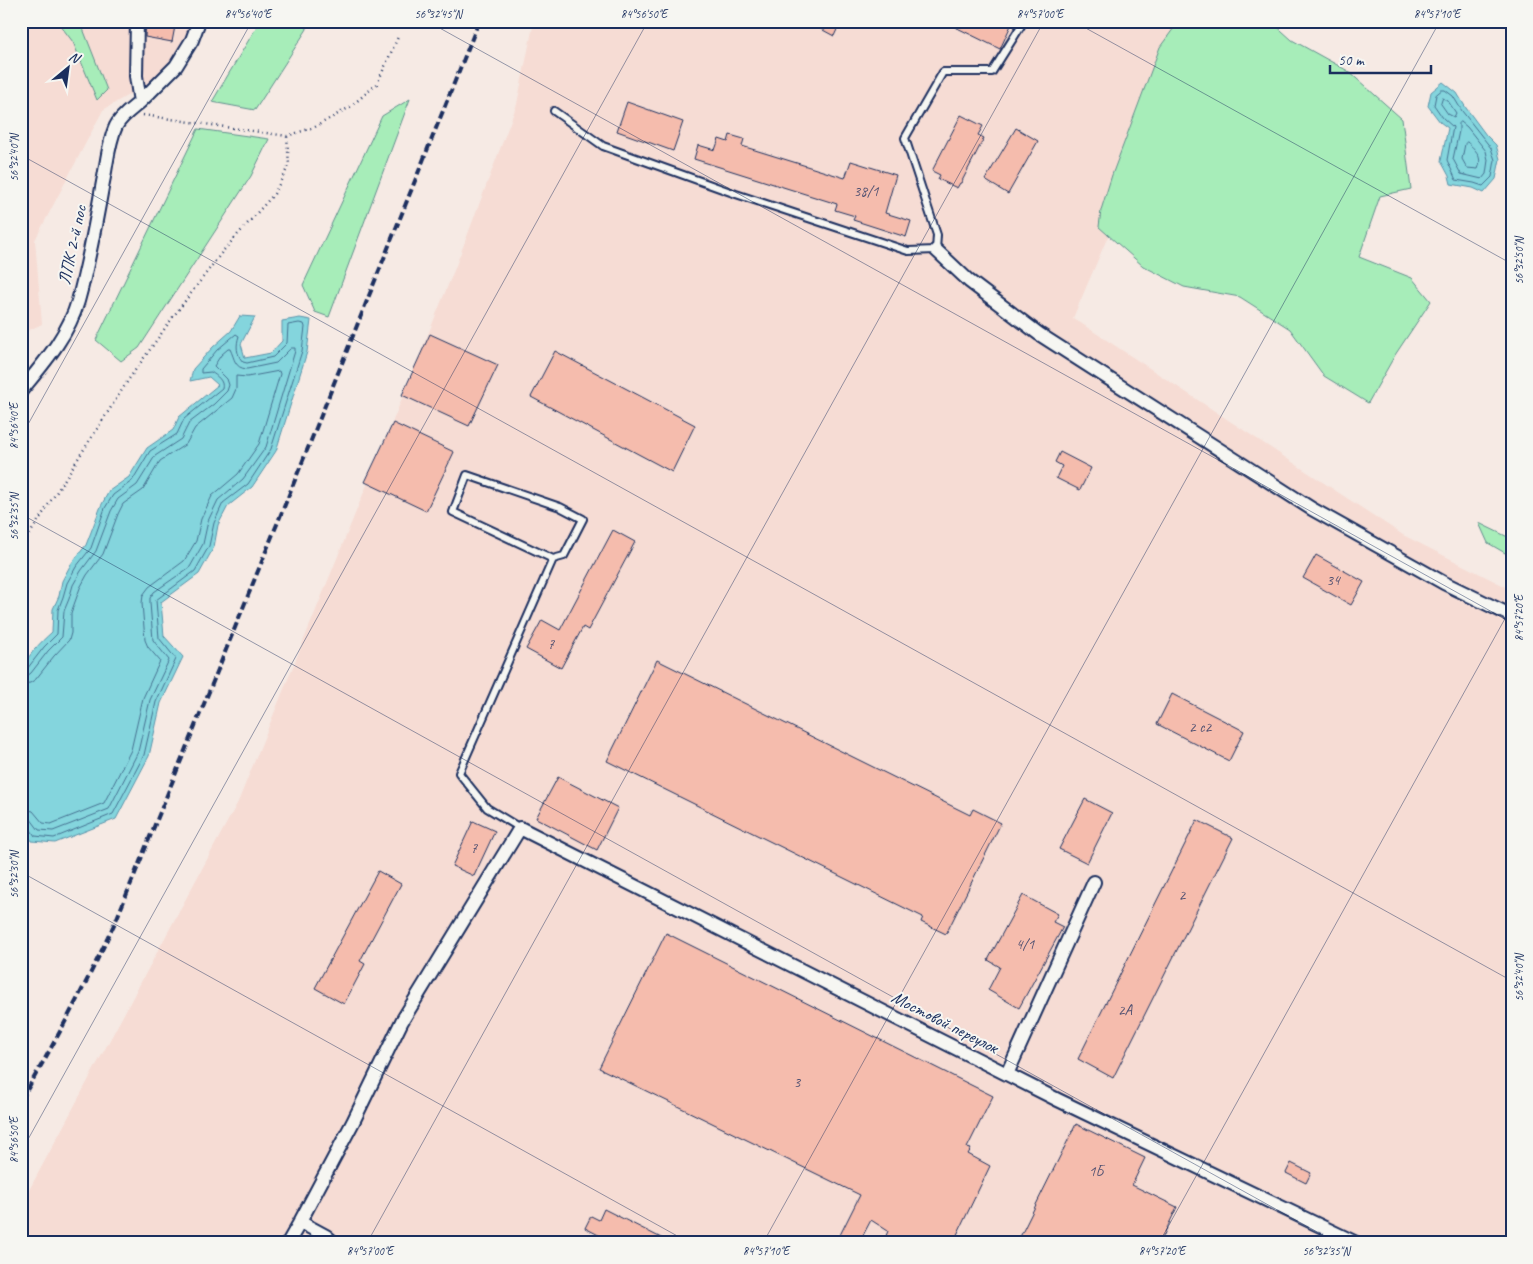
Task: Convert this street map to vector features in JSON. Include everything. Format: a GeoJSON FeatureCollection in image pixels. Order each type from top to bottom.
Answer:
{"type":"FeatureCollection","features":[{"type":"Feature","properties":{"kind":"street"},"geometry":{"type":"LineString","coordinates":[[137,21],[136,76],[140,102]]}},
{"type":"Feature","properties":{"kind":"street","name":"ЛПК 2-й пос"},"geometry":{"type":"LineString","coordinates":[[21,391],[61,339],[70,321],[80,293],[111,141],[117,124],[176,66],[192,40],[199,21]]}},
{"type":"Feature","properties":{"kind":"street"},"geometry":{"type":"LineString","coordinates":[[936,250],[969,282],[1039,334],[1312,509],[1444,582],[1512,616]]}},
{"type":"Feature","properties":{"kind":"street"},"geometry":{"type":"LineString","coordinates":[[288,1243],[353,1122],[402,1021],[520,828]]}},
{"type":"Feature","properties":{"kind":"street","name":"Мостовой переулок"},"geometry":{"type":"LineString","coordinates":[[520,828],[1008,1074],[1356,1243]]}},
{"type":"Feature","properties":{"kind":"street"},"geometry":{"type":"LineString","coordinates":[[1008,1074],[1094,882]]}},
{"type":"Feature","properties":{"kind":"street"},"geometry":{"type":"LineString","coordinates":[[300,1222],[326,1236],[334,1243]]}},
{"type":"Feature","properties":{"kind":"lane"},"geometry":{"type":"LineString","coordinates":[[554,111],[603,146],[736,194],[908,251],[936,250],[937,235],[906,138],[943,72],[992,72],[1024,21]]}},
{"type":"Feature","properties":{"kind":"lane"},"geometry":{"type":"LineString","coordinates":[[520,828],[487,808],[459,773],[553,560],[564,556],[583,519],[560,507],[467,475],[453,512],[553,560]]}},
{"type":"Feature","properties":{"kind":"path"},"geometry":{"type":"LineString","coordinates":[[127,113],[287,136],[315,127],[350,107],[376,84],[398,38]]}},
{"type":"Feature","properties":{"kind":"path"},"geometry":{"type":"LineString","coordinates":[[24,543],[129,378],[156,340],[223,251],[274,194],[289,164],[287,136]]}},
{"type":"Feature","properties":{"kind":"shaded area"},"geometry":{"type":"Polygon","coordinates":[[[21,21],[202,21],[182,63],[103,110],[35,240],[42,324],[21,334],[21,21]]]}},
{"type":"Feature","properties":{"kind":"shaded area"},"geometry":{"type":"Polygon","coordinates":[[[534,21],[1200,21],[1073,318],[1403,535],[1512,590],[1512,1243],[21,1243],[21,1205],[238,802],[455,268],[517,104],[534,21]]]}},
{"type":"Feature","properties":{"kind":"green space"},"geometry":{"type":"Polygon","coordinates":[[[57,21],[80,21],[107,90],[97,100],[73,42],[57,21]]]}},
{"type":"Feature","properties":{"kind":"green space"},"geometry":{"type":"Polygon","coordinates":[[[260,21],[305,21],[307,29],[255,110],[212,102],[260,21]]]}},
{"type":"Feature","properties":{"kind":"green space"},"geometry":{"type":"Polygon","coordinates":[[[1179,21],[1271,21],[1292,40],[1348,71],[1402,119],[1411,189],[1380,196],[1359,257],[1412,278],[1431,301],[1395,355],[1368,403],[1324,376],[1290,329],[1240,297],[1184,287],[1143,266],[1099,227],[1101,210],[1112,175],[1160,47],[1179,21]]]}},
{"type":"Feature","properties":{"kind":"green space"},"geometry":{"type":"Polygon","coordinates":[[[410,99],[329,317],[315,312],[303,285],[382,116],[410,99]]]}},
{"type":"Feature","properties":{"kind":"green space"},"geometry":{"type":"Polygon","coordinates":[[[198,129],[269,139],[251,176],[139,348],[121,361],[96,340],[198,129]]]}},
{"type":"Feature","properties":{"kind":"green space"},"geometry":{"type":"Polygon","coordinates":[[[1479,523],[1512,539],[1512,557],[1488,543],[1479,523]]]}},
{"type":"Feature","properties":{"kind":"water"},"geometry":{"type":"Polygon","coordinates":[[[1443,82],[1457,93],[1486,135],[1496,145],[1500,159],[1496,179],[1484,193],[1473,188],[1451,184],[1441,161],[1448,128],[1440,122],[1428,106],[1431,92],[1443,82]]]}},
{"type":"Feature","properties":{"kind":"water"},"geometry":{"type":"Polygon","coordinates":[[[240,316],[255,317],[241,344],[245,358],[271,353],[282,341],[282,321],[300,318],[311,320],[307,352],[276,451],[252,487],[228,506],[218,525],[214,547],[199,574],[161,602],[164,636],[183,657],[161,703],[149,756],[116,819],[55,843],[32,841],[21,825],[21,674],[23,668],[34,651],[52,632],[53,609],[59,596],[62,581],[71,564],[86,545],[109,491],[129,477],[147,448],[173,430],[179,417],[218,385],[209,377],[190,381],[193,369],[231,331],[240,316]]]}},
{"type":"Feature","properties":{"kind":"building"},"geometry":{"type":"Polygon","coordinates":[[[146,21],[176,21],[172,42],[145,37],[146,21]]]}},
{"type":"Feature","properties":{"kind":"building"},"geometry":{"type":"Polygon","coordinates":[[[806,21],[841,21],[834,36],[806,21]]]}},
{"type":"Feature","properties":{"kind":"building"},"geometry":{"type":"Polygon","coordinates":[[[943,21],[1013,21],[1000,49],[943,21]]]}},
{"type":"Feature","properties":{"kind":"building"},"geometry":{"type":"Polygon","coordinates":[[[627,102],[683,122],[673,151],[617,131],[627,102]]]}},
{"type":"Feature","properties":{"kind":"building"},"geometry":{"type":"Polygon","coordinates":[[[961,115],[983,126],[978,135],[984,138],[957,188],[938,179],[940,175],[932,171],[961,115]]]}},
{"type":"Feature","properties":{"kind":"building"},"geometry":{"type":"Polygon","coordinates":[[[1016,128],[1038,141],[1008,194],[985,180],[1016,128]]]}},
{"type":"Feature","properties":{"kind":"building"},"geometry":{"type":"Polygon","coordinates":[[[730,135],[744,139],[742,146],[845,178],[851,161],[896,175],[885,213],[911,221],[906,237],[853,220],[855,216],[835,210],[837,204],[694,159],[698,145],[715,150],[719,139],[728,142],[730,135]]]}},
{"type":"Feature","properties":{"kind":"building"},"geometry":{"type":"Polygon","coordinates":[[[430,334],[498,365],[469,426],[402,395],[430,334]]]}},
{"type":"Feature","properties":{"kind":"building"},"geometry":{"type":"Polygon","coordinates":[[[555,351],[695,425],[672,472],[531,397],[555,351]]]}},
{"type":"Feature","properties":{"kind":"building"},"geometry":{"type":"Polygon","coordinates":[[[393,423],[454,452],[426,511],[365,482],[393,423]]]}},
{"type":"Feature","properties":{"kind":"building"},"geometry":{"type":"Polygon","coordinates":[[[1060,452],[1091,468],[1080,490],[1056,478],[1062,466],[1055,462],[1060,452]]]}},
{"type":"Feature","properties":{"kind":"building"},"geometry":{"type":"Polygon","coordinates":[[[613,530],[635,542],[588,630],[583,627],[561,668],[526,649],[542,620],[560,630],[613,530]]]}},
{"type":"Feature","properties":{"kind":"building"},"geometry":{"type":"Polygon","coordinates":[[[1316,555],[1364,582],[1351,605],[1303,578],[1316,555]]]}},
{"type":"Feature","properties":{"kind":"building"},"geometry":{"type":"Polygon","coordinates":[[[657,660],[970,815],[973,809],[1001,823],[946,934],[921,922],[923,917],[607,761],[657,660]]]}},
{"type":"Feature","properties":{"kind":"building"},"geometry":{"type":"Polygon","coordinates":[[[1172,694],[1244,731],[1229,761],[1157,724],[1172,694]]]}},
{"type":"Feature","properties":{"kind":"building"},"geometry":{"type":"Polygon","coordinates":[[[558,777],[618,808],[597,850],[536,818],[558,777]]]}},
{"type":"Feature","properties":{"kind":"building"},"geometry":{"type":"Polygon","coordinates":[[[1085,799],[1112,813],[1087,863],[1059,849],[1085,799]]]}},
{"type":"Feature","properties":{"kind":"building"},"geometry":{"type":"Polygon","coordinates":[[[1197,820],[1233,838],[1113,1078],[1078,1059],[1197,820]]]}},
{"type":"Feature","properties":{"kind":"building"},"geometry":{"type":"Polygon","coordinates":[[[473,821],[495,831],[474,876],[452,866],[473,821]]]}},
{"type":"Feature","properties":{"kind":"building"},"geometry":{"type":"Polygon","coordinates":[[[378,871],[401,884],[360,961],[365,964],[344,1004],[315,988],[378,871]]]}},
{"type":"Feature","properties":{"kind":"building"},"geometry":{"type":"Polygon","coordinates":[[[1023,895],[1058,914],[1053,922],[1063,927],[1019,1008],[988,990],[1000,967],[988,960],[1023,895]]]}},
{"type":"Feature","properties":{"kind":"building"},"geometry":{"type":"Polygon","coordinates":[[[666,933],[993,1096],[967,1148],[971,1149],[968,1154],[990,1166],[953,1243],[941,1243],[925,1235],[921,1243],[883,1243],[888,1231],[871,1220],[859,1243],[836,1243],[860,1195],[599,1068],[666,933]]]}},
{"type":"Feature","properties":{"kind":"building"},"geometry":{"type":"Polygon","coordinates":[[[1076,1124],[1145,1158],[1132,1185],[1177,1207],[1160,1243],[1017,1243],[1076,1124]]]}},
{"type":"Feature","properties":{"kind":"building"},"geometry":{"type":"Polygon","coordinates":[[[1291,1163],[1311,1173],[1306,1183],[1286,1173],[1291,1163]]]}},
{"type":"Feature","properties":{"kind":"building"},"geometry":{"type":"Polygon","coordinates":[[[604,1209],[671,1243],[614,1243],[585,1228],[591,1216],[599,1220],[604,1209]]]}},
{"type":"Feature","properties":{"kind":"railway"},"geometry":{"type":"LineString","coordinates":[[21,1100],[47,1056],[95,965],[117,918],[479,21]]}}]}
